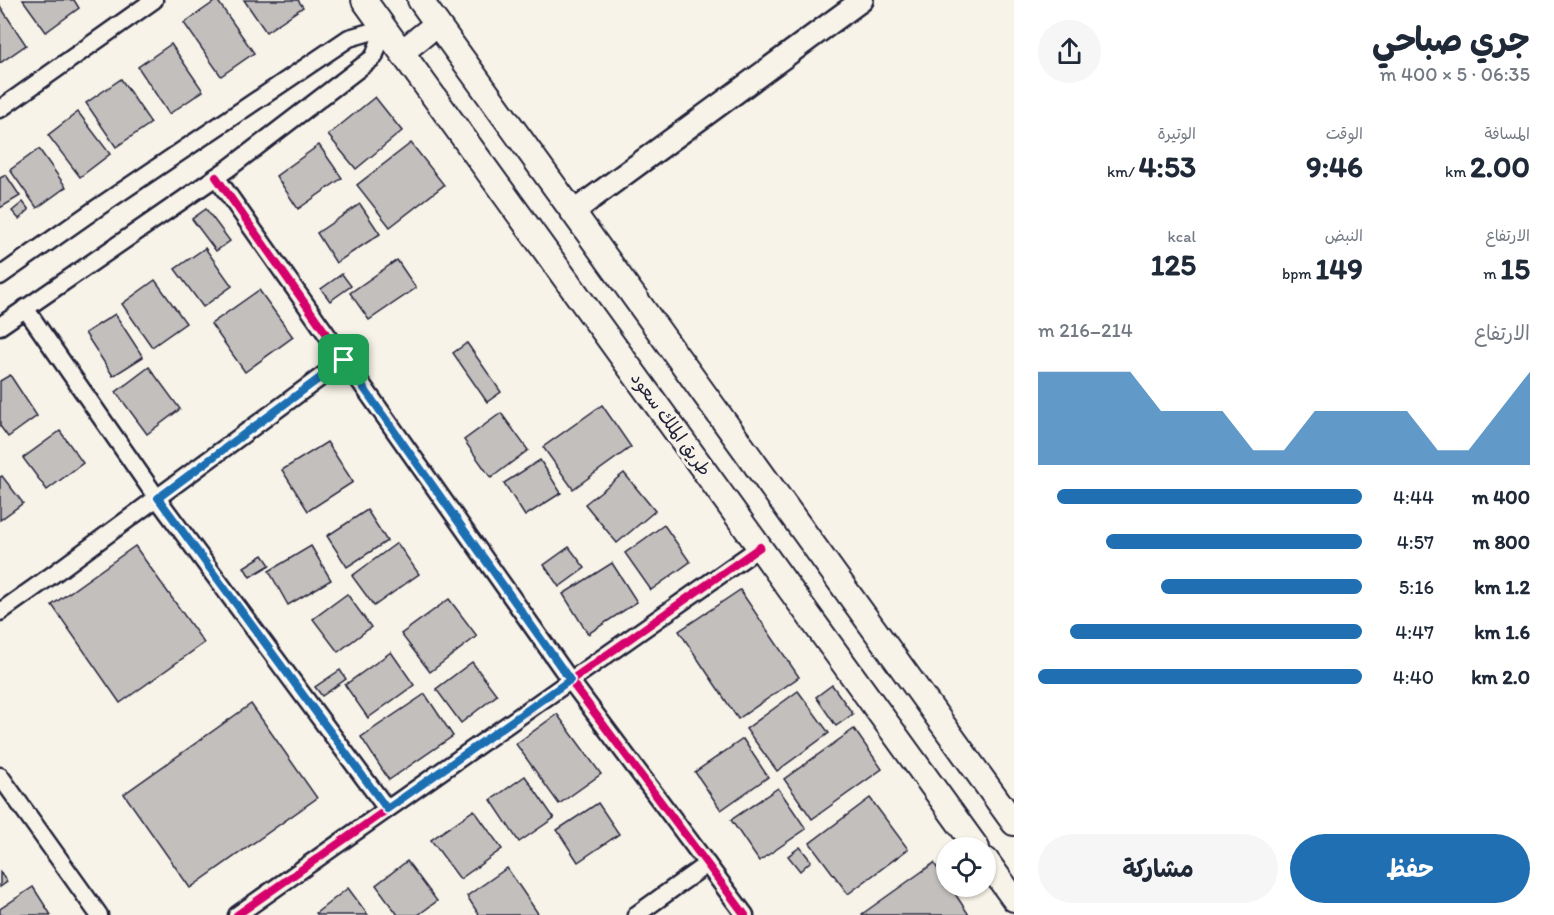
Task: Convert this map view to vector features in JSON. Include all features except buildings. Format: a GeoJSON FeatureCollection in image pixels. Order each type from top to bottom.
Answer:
{"type":"FeatureCollection","features":[{"type":"Feature","properties":{"kind":"main road","name":"طريق الملك سعود"},"geometry":{"type":"LineString","coordinates":[[364,0],[969,837]]}},
{"type":"Feature","properties":{"kind":"main road"},"geometry":{"type":"LineString","coordinates":[[420,0],[1014,823]]}},
{"type":"Feature","properties":{"kind":"main road"},"geometry":{"type":"LineString","coordinates":[[402,52],[437,24]]}},
{"type":"Feature","properties":{"kind":"main road"},"geometry":{"type":"LineString","coordinates":[[996,874],[1014,899]]}},
{"type":"Feature","properties":{"kind":"street"},"geometry":{"type":"LineString","coordinates":[[0,109],[154,0]]}},
{"type":"Feature","properties":{"kind":"street"},"geometry":{"type":"LineString","coordinates":[[573,212],[862,0]]}},
{"type":"Feature","properties":{"kind":"street"},"geometry":{"type":"LineString","coordinates":[[0,326],[216,177],[374,57],[384,28]]}},
{"type":"Feature","properties":{"kind":"street"},"geometry":{"type":"LineString","coordinates":[[0,276],[349,38],[384,28]]}},
{"type":"Feature","properties":{"kind":"street"},"geometry":{"type":"LineString","coordinates":[[216,177],[570,680],[745,915]]}},
{"type":"Feature","properties":{"kind":"street"},"geometry":{"type":"LineString","coordinates":[[26,308],[158,498],[387,809]]}},
{"type":"Feature","properties":{"kind":"street"},"geometry":{"type":"LineString","coordinates":[[0,612],[344,360]]}},
{"type":"Feature","properties":{"kind":"street"},"geometry":{"type":"LineString","coordinates":[[237,915],[760,547]]}},
{"type":"Feature","properties":{"kind":"street"},"geometry":{"type":"LineString","coordinates":[[0,776],[99,915]]}},
{"type":"Feature","properties":{"kind":"street"},"geometry":{"type":"LineString","coordinates":[[636,915],[707,864]]}},
{"type":"Feature","properties":{"kind":"cycle path"},"geometry":{"type":"LineString","coordinates":[[216,177],[570,680],[745,915]]}},
{"type":"Feature","properties":{"kind":"cycle path"},"geometry":{"type":"LineString","coordinates":[[237,915],[760,547]]}},
{"type":"Feature","properties":{"kind":"route"},"geometry":{"type":"LineString","coordinates":[[344,360],[570,680],[387,809],[158,498],[344,360]]}}]}
